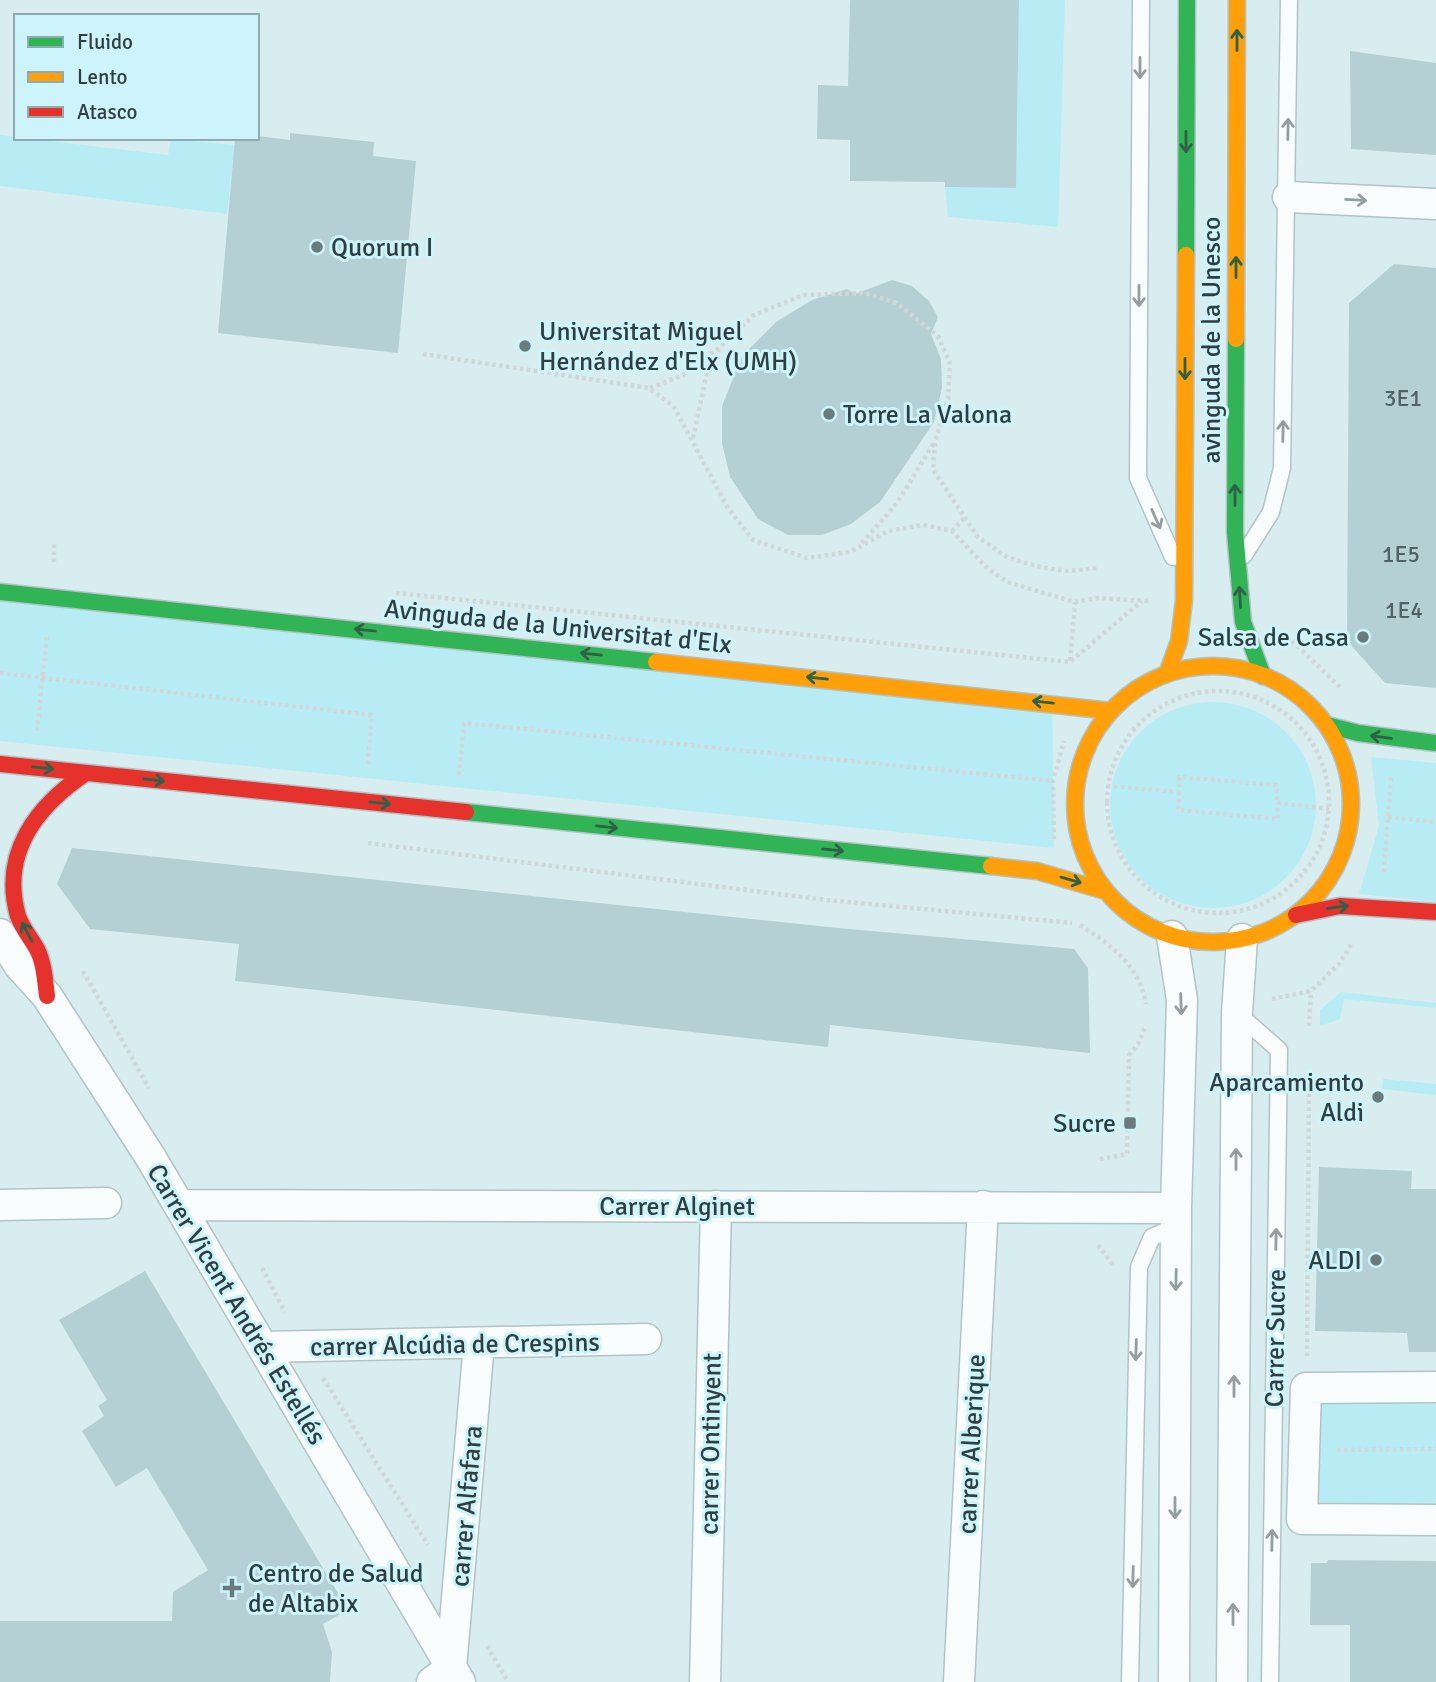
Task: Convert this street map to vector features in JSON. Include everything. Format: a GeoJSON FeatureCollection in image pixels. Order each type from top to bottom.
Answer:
{"type":"FeatureCollection","features":[{"type":"Feature","properties":{"kind":"main road","name":"avinguda de la Unesco"},"geometry":{"type":"LineString","coordinates":[[1167,674],[1179,641],[1184,582],[1187,0]]}},
{"type":"Feature","properties":{"kind":"main road","name":"avinguda de la Unesco"},"geometry":{"type":"LineString","coordinates":[[1237,0],[1235,532],[1243,622],[1263,676]]}},
{"type":"Feature","properties":{"kind":"main road","name":"Avinguda de la Universitat d'Elx"},"geometry":{"type":"LineString","coordinates":[[0,592],[1111,711]]}},
{"type":"Feature","properties":{"kind":"main road"},"geometry":{"type":"LineString","coordinates":[[1199,667],[1232,667],[1263,676],[1287,688],[1309,705],[1327,725],[1341,752],[1349,779],[1352,809],[1347,840],[1336,869],[1318,894],[1296,915],[1270,930],[1242,939],[1206,942],[1172,936],[1147,926],[1124,910],[1105,891],[1086,858],[1076,820],[1076,782],[1088,744],[1111,711],[1137,689],[1167,674],[1199,667]]}},
{"type":"Feature","properties":{"kind":"main road"},"geometry":{"type":"LineString","coordinates":[[1327,725],[1358,733],[1436,743]]}},
{"type":"Feature","properties":{"kind":"main road"},"geometry":{"type":"LineString","coordinates":[[0,764],[1037,871],[1105,891]]}},
{"type":"Feature","properties":{"kind":"main road"},"geometry":{"type":"LineString","coordinates":[[47,996],[39,954],[18,915],[10,882],[10,855],[21,829],[41,804],[86,773]]}},
{"type":"Feature","properties":{"kind":"main road"},"geometry":{"type":"LineString","coordinates":[[1296,915],[1340,906],[1436,912]]}},
{"type":"Feature","properties":{"kind":"street"},"geometry":{"type":"LineString","coordinates":[[1288,197],[1436,204]]}},
{"type":"Feature","properties":{"kind":"street","name":"Carrer Vicent Andrés Estellés"},"geometry":{"type":"LineString","coordinates":[[0,934],[19,965],[47,996],[178,1205],[263,1347],[448,1677]]}},
{"type":"Feature","properties":{"kind":"street"},"geometry":{"type":"LineString","coordinates":[[1172,936],[1182,1000],[1176,1217],[1174,1682]]}},
{"type":"Feature","properties":{"kind":"street","name":"Carrer Sucre"},"geometry":{"type":"LineString","coordinates":[[1232,1682],[1237,1013],[1242,939]]}},
{"type":"Feature","properties":{"kind":"street"},"geometry":{"type":"LineString","coordinates":[[0,1205],[106,1203]]}},
{"type":"Feature","properties":{"kind":"street","name":"Carrer Alginet"},"geometry":{"type":"LineString","coordinates":[[178,1205],[983,1206],[1176,1217]]}},
{"type":"Feature","properties":{"kind":"street","name":"carrer Ontinyent"},"geometry":{"type":"LineString","coordinates":[[705,1682],[716,1206]]}},
{"type":"Feature","properties":{"kind":"street","name":"carrer Alberique"},"geometry":{"type":"LineString","coordinates":[[959,1682],[983,1206]]}},
{"type":"Feature","properties":{"kind":"street","name":"carrer Alcúdia de Crespins"},"geometry":{"type":"LineString","coordinates":[[263,1347],[646,1339]]}},
{"type":"Feature","properties":{"kind":"street","name":"carrer Alfafara"},"geometry":{"type":"LineString","coordinates":[[448,1677],[480,1343]]}},
{"type":"Feature","properties":{"kind":"street"},"geometry":{"type":"LineString","coordinates":[[1436,1387],[1306,1388],[1302,1519],[1436,1520]]}},
{"type":"Feature","properties":{"kind":"lane"},"geometry":{"type":"LineString","coordinates":[[1140,0],[1138,478],[1184,582]]}},
{"type":"Feature","properties":{"kind":"lane"},"geometry":{"type":"LineString","coordinates":[[1239,563],[1270,512],[1282,468],[1290,0]]}},
{"type":"Feature","properties":{"kind":"lane","name":"Carrer Sucre"},"geometry":{"type":"LineString","coordinates":[[1237,1013],[1279,1050],[1270,1682]]}},
{"type":"Feature","properties":{"kind":"lane"},"geometry":{"type":"LineString","coordinates":[[1130,1682],[1139,1267],[1152,1237],[1176,1217]]}},
{"type":"Feature","properties":{"kind":"path"},"geometry":{"type":"LineString","coordinates":[[649,388],[683,374],[719,348],[754,315],[803,295],[865,293],[896,303],[938,336],[950,363],[948,399],[935,442],[933,470],[978,537],[1008,558],[1068,571],[1097,568]]}},
{"type":"Feature","properties":{"kind":"path"},"geometry":{"type":"LineString","coordinates":[[693,439],[697,408],[707,373],[719,348]]}},
{"type":"Feature","properties":{"kind":"path"},"geometry":{"type":"LineString","coordinates":[[423,354],[649,388],[674,407],[727,508],[753,540],[807,558],[850,552],[888,531],[923,525],[952,531],[986,567],[1007,582],[1076,602],[1098,598],[1153,601]]}},
{"type":"Feature","properties":{"kind":"path"},"geometry":{"type":"LineString","coordinates":[[859,547],[897,503],[935,442]]}},
{"type":"Feature","properties":{"kind":"path"},"geometry":{"type":"LineString","coordinates":[[952,531],[964,518]]}},
{"type":"Feature","properties":{"kind":"path"},"geometry":{"type":"LineString","coordinates":[[41,557],[69,560]]}},
{"type":"Feature","properties":{"kind":"path"},"geometry":{"type":"LineString","coordinates":[[1062,668],[1152,591]]}},
{"type":"Feature","properties":{"kind":"path"},"geometry":{"type":"LineString","coordinates":[[388,593],[1070,662]]}},
{"type":"Feature","properties":{"kind":"path"},"geometry":{"type":"LineString","coordinates":[[1070,662],[1076,602]]}},
{"type":"Feature","properties":{"kind":"path"},"geometry":{"type":"LineString","coordinates":[[34,743],[45,677],[48,629]]}},
{"type":"Feature","properties":{"kind":"path"},"geometry":{"type":"LineString","coordinates":[[1289,639],[1343,690]]}},
{"type":"Feature","properties":{"kind":"path"},"geometry":{"type":"LineString","coordinates":[[0,673],[372,715],[368,767]]}},
{"type":"Feature","properties":{"kind":"path"},"geometry":{"type":"LineString","coordinates":[[1231,692],[1264,701],[1292,719],[1313,745],[1326,776],[1329,809],[1322,841],[1306,870],[1283,893],[1253,908],[1221,913],[1188,909],[1158,896],[1133,874],[1115,847],[1107,815],[1107,786],[1119,750],[1139,724],[1166,704],[1198,693],[1231,692]]}},
{"type":"Feature","properties":{"kind":"path"},"geometry":{"type":"LineString","coordinates":[[459,770],[464,723],[1053,781]]}},
{"type":"Feature","properties":{"kind":"path"},"geometry":{"type":"LineString","coordinates":[[1054,848],[1053,781],[1070,730]]}},
{"type":"Feature","properties":{"kind":"path"},"geometry":{"type":"LineString","coordinates":[[1383,884],[1392,766]]}},
{"type":"Feature","properties":{"kind":"path"},"geometry":{"type":"LineString","coordinates":[[1179,777],[1276,785],[1278,819],[1178,810],[1179,792],[1179,777]]}},
{"type":"Feature","properties":{"kind":"path"},"geometry":{"type":"LineString","coordinates":[[1107,786],[1179,792]]}},
{"type":"Feature","properties":{"kind":"path"},"geometry":{"type":"LineString","coordinates":[[1278,803],[1329,809]]}},
{"type":"Feature","properties":{"kind":"path"},"geometry":{"type":"LineString","coordinates":[[1388,817],[1436,822]]}},
{"type":"Feature","properties":{"kind":"path"},"geometry":{"type":"LineString","coordinates":[[357,842],[827,900],[1078,924],[1115,947],[1130,966],[1146,1001],[1146,1011]]}},
{"type":"Feature","properties":{"kind":"path"},"geometry":{"type":"LineString","coordinates":[[1272,999],[1311,991],[1340,963],[1351,943],[1360,939]]}},
{"type":"Feature","properties":{"kind":"path"},"geometry":{"type":"LineString","coordinates":[[82,969],[150,1089]]}},
{"type":"Feature","properties":{"kind":"path"},"geometry":{"type":"LineString","coordinates":[[1309,1026],[1311,991]]}},
{"type":"Feature","properties":{"kind":"path"},"geometry":{"type":"LineString","coordinates":[[1100,1159],[1127,1154],[1129,1055],[1145,1030],[1146,1020]]}},
{"type":"Feature","properties":{"kind":"path"},"geometry":{"type":"LineString","coordinates":[[1306,1388],[1309,1081]]}},
{"type":"Feature","properties":{"kind":"path"},"geometry":{"type":"LineString","coordinates":[[262,1268],[303,1347],[429,1547]]}},
{"type":"Feature","properties":{"kind":"path"},"geometry":{"type":"LineString","coordinates":[[1304,1451],[1436,1449]]}},
{"type":"Feature","properties":{"kind":"path"},"geometry":{"type":"LineString","coordinates":[[458,1594],[508,1682]]}},
{"type":"Feature","properties":{"kind":"shaded area"},"geometry":{"type":"Polygon","coordinates":[[[1019,0],[1065,0],[1058,227],[948,217],[945,187],[1016,188],[1019,0]]]}},
{"type":"Feature","properties":{"kind":"shaded area"},"geometry":{"type":"Polygon","coordinates":[[[0,135],[14,137],[14,140],[42,140],[168,155],[171,140],[235,145],[227,214],[0,186],[0,135]]]}},
{"type":"Feature","properties":{"kind":"shaded area"},"geometry":{"type":"Polygon","coordinates":[[[0,599],[1052,702],[1054,848],[0,741],[0,599]]]}},
{"type":"Feature","properties":{"kind":"shaded area"},"geometry":{"type":"Polygon","coordinates":[[[1213,702],[1252,710],[1286,732],[1308,766],[1316,805],[1308,844],[1286,878],[1252,900],[1213,908],[1174,900],[1140,878],[1118,844],[1110,805],[1118,766],[1140,732],[1174,710],[1213,702]]]}},
{"type":"Feature","properties":{"kind":"shaded area"},"geometry":{"type":"Polygon","coordinates":[[[1371,757],[1436,763],[1436,902],[1359,894],[1379,826],[1371,757]]]}},
{"type":"Feature","properties":{"kind":"shaded area"},"geometry":{"type":"Polygon","coordinates":[[[1341,992],[1436,1003],[1436,1008],[1344,999],[1340,1019],[1320,1026],[1320,1010],[1341,992]]]}},
{"type":"Feature","properties":{"kind":"shaded area"},"geometry":{"type":"Polygon","coordinates":[[[1383,1079],[1436,1084],[1436,1095],[1382,1089],[1383,1079]]]}},
{"type":"Feature","properties":{"kind":"shaded area"},"geometry":{"type":"Polygon","coordinates":[[[1436,1378],[1436,1528],[1296,1526],[1293,1381],[1436,1378]]]}},
{"type":"Feature","properties":{"kind":"building"},"geometry":{"type":"Polygon","coordinates":[[[850,0],[1019,0],[1016,188],[945,187],[945,182],[850,181],[850,140],[817,139],[818,85],[848,86],[850,0]]]}},
{"type":"Feature","properties":{"kind":"building"},"geometry":{"type":"Polygon","coordinates":[[[1350,51],[1436,63],[1436,155],[1351,149],[1350,51]]]}},
{"type":"Feature","properties":{"kind":"building","name":"Quorum I"},"geometry":{"type":"Polygon","coordinates":[[[290,133],[374,142],[373,156],[416,161],[398,353],[218,333],[235,140],[259,140],[259,136],[290,140],[290,133]]]}},
{"type":"Feature","properties":{"kind":"building"},"geometry":{"type":"Polygon","coordinates":[[[1394,264],[1436,268],[1436,688],[1385,683],[1347,641],[1349,303],[1394,264]]]}},
{"type":"Feature","properties":{"kind":"building","name":"Torre La Valona"},"geometry":{"type":"Polygon","coordinates":[[[892,280],[912,286],[929,301],[938,317],[931,334],[941,359],[942,388],[934,422],[880,502],[851,524],[822,535],[788,535],[758,519],[730,477],[722,443],[722,406],[742,356],[776,322],[812,300],[847,289],[855,294],[892,280]]]}},
{"type":"Feature","properties":{"kind":"building"},"geometry":{"type":"Polygon","coordinates":[[[72,848],[838,928],[1074,949],[1088,968],[1090,1053],[830,1025],[828,1047],[235,981],[239,944],[90,929],[57,884],[72,848]]]}},
{"type":"Feature","properties":{"kind":"building","name":"ALDI"},"geometry":{"type":"Polygon","coordinates":[[[1319,1167],[1412,1171],[1411,1189],[1436,1189],[1436,1352],[1409,1352],[1407,1333],[1315,1331],[1319,1167]]]}},
{"type":"Feature","properties":{"kind":"building"},"geometry":{"type":"Polygon","coordinates":[[[145,1271],[348,1610],[323,1624],[332,1652],[330,1682],[0,1682],[0,1621],[172,1621],[173,1592],[208,1570],[147,1468],[116,1487],[82,1431],[104,1416],[98,1406],[107,1400],[59,1320],[145,1271]]]}},
{"type":"Feature","properties":{"kind":"building"},"geometry":{"type":"Polygon","coordinates":[[[1328,1560],[1436,1561],[1436,1682],[1350,1682],[1350,1625],[1310,1625],[1311,1563],[1327,1563],[1328,1560]]]}},
{"type":"Feature","properties":{"kind":"traffic: fast"},"geometry":{"type":"LineString","coordinates":[[1186,255],[1187,0]]}},
{"type":"Feature","properties":{"kind":"traffic: fast"},"geometry":{"type":"LineString","coordinates":[[1236,339],[1235,532],[1243,622],[1263,676]]}},
{"type":"Feature","properties":{"kind":"traffic: fast"},"geometry":{"type":"LineString","coordinates":[[0,592],[656,662]]}},
{"type":"Feature","properties":{"kind":"traffic: fast"},"geometry":{"type":"LineString","coordinates":[[1327,725],[1358,733],[1436,743]]}},
{"type":"Feature","properties":{"kind":"traffic: fast"},"geometry":{"type":"LineString","coordinates":[[466,812],[991,866]]}},
{"type":"Feature","properties":{"kind":"traffic: slow"},"geometry":{"type":"LineString","coordinates":[[1236,339],[1237,0]]}},
{"type":"Feature","properties":{"kind":"traffic: slow"},"geometry":{"type":"LineString","coordinates":[[1167,674],[1179,641],[1184,600],[1186,255]]}},
{"type":"Feature","properties":{"kind":"traffic: slow"},"geometry":{"type":"LineString","coordinates":[[656,662],[1111,711]]}},
{"type":"Feature","properties":{"kind":"traffic: slow"},"geometry":{"type":"LineString","coordinates":[[1213,666],[1240,669],[1266,677],[1289,690],[1310,707],[1327,728],[1340,751],[1348,777],[1351,804],[1348,831],[1340,857],[1327,880],[1310,901],[1289,918],[1266,931],[1240,939],[1213,942],[1186,939],[1160,931],[1137,918],[1116,901],[1099,880],[1086,857],[1078,831],[1075,804],[1078,777],[1086,751],[1099,728],[1116,707],[1137,690],[1160,677],[1186,669],[1213,666]]}},
{"type":"Feature","properties":{"kind":"traffic: slow"},"geometry":{"type":"LineString","coordinates":[[991,866],[1037,871],[1105,891]]}},
{"type":"Feature","properties":{"kind":"traffic: jam"},"geometry":{"type":"LineString","coordinates":[[0,764],[466,812]]}},
{"type":"Feature","properties":{"kind":"traffic: jam"},"geometry":{"type":"LineString","coordinates":[[47,996],[39,954],[18,916],[14,872],[27,833],[38,816],[52,800],[86,773]]}},
{"type":"Feature","properties":{"kind":"traffic: jam"},"geometry":{"type":"LineString","coordinates":[[1296,915],[1340,906],[1436,912]]}},
{"type":"Feature","properties":{"kind":"place","name":"Quorum I"},"geometry":{"type":"Point","coordinates":[317,247]}},
{"type":"Feature","properties":{"kind":"place","name":"Universitat Miguel Hernández d'Elx (UMH)"},"geometry":{"type":"Point","coordinates":[525,346]}},
{"type":"Feature","properties":{"kind":"place","name":"Torre La Valona"},"geometry":{"type":"Point","coordinates":[829,414]}},
{"type":"Feature","properties":{"kind":"place","name":"Salsa de Casa"},"geometry":{"type":"Point","coordinates":[1363,637]}},
{"type":"Feature","properties":{"kind":"place","name":"Aparcamiento Aldi"},"geometry":{"type":"Point","coordinates":[1378,1097]}},
{"type":"Feature","properties":{"kind":"place","name":"Sucre"},"geometry":{"type":"Point","coordinates":[1130,1123]}},
{"type":"Feature","properties":{"kind":"place","name":"ALDI"},"geometry":{"type":"Point","coordinates":[1376,1260]}},
{"type":"Feature","properties":{"kind":"place","name":"Centro de Salud de Altabix"},"geometry":{"type":"Point","coordinates":[232,1588]}}]}
